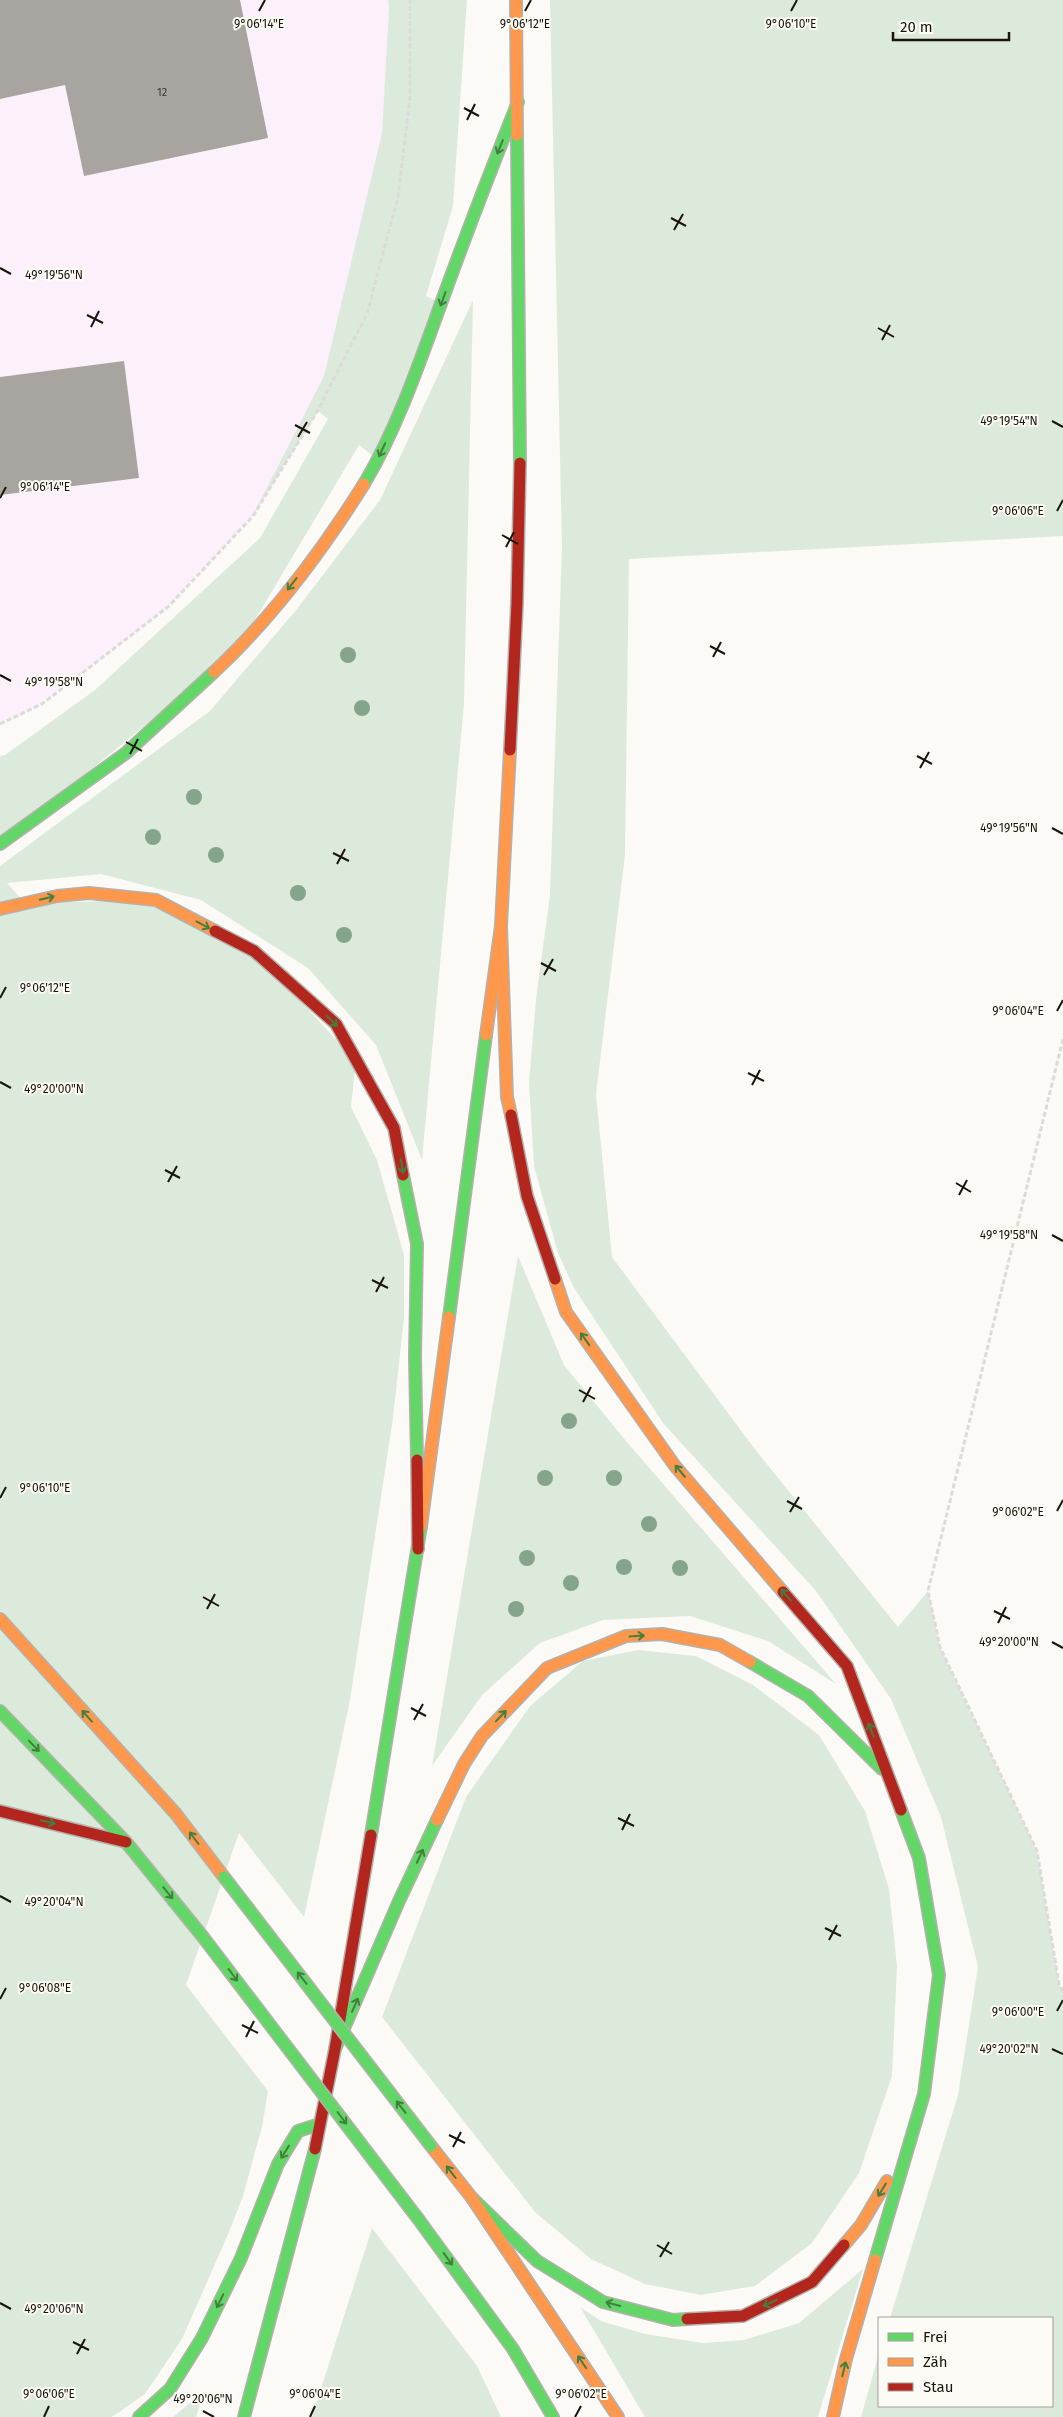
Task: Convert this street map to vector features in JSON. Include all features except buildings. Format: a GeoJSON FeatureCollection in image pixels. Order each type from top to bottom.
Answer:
{"type":"FeatureCollection","features":[{"type":"Feature","properties":{"kind":"main road"},"geometry":{"type":"LineString","coordinates":[[244,2417],[320,2124],[335,2049],[418,1549],[501,926],[518,603],[520,477],[516,0]]}},
{"type":"Feature","properties":{"kind":"main road"},"geometry":{"type":"LineString","coordinates":[[0,844],[126,752],[237,650],[279,601],[339,524],[378,460],[420,364],[477,204],[518,102]]}},
{"type":"Feature","properties":{"kind":"main road"},"geometry":{"type":"LineString","coordinates":[[0,909],[57,896],[89,893],[156,900],[254,951],[336,1024],[394,1128],[417,1244],[415,1357],[418,1549]]}},
{"type":"Feature","properties":{"kind":"main road"},"geometry":{"type":"LineString","coordinates":[[501,926],[507,1098],[527,1196],[566,1312],[675,1466],[847,1666],[919,1858],[939,1975],[924,2094],[846,2359],[833,2417]]}},
{"type":"Feature","properties":{"kind":"main road"},"geometry":{"type":"LineString","coordinates":[[0,1619],[176,1814],[472,2198],[618,2417]]}},
{"type":"Feature","properties":{"kind":"main road"},"geometry":{"type":"LineString","coordinates":[[335,2049],[399,1901],[464,1764],[482,1736],[547,1668],[626,1636],[662,1634],[720,1645],[808,1696],[888,1776]]}},
{"type":"Feature","properties":{"kind":"main road"},"geometry":{"type":"LineString","coordinates":[[0,1711],[126,1842],[203,1936],[419,2220],[513,2349],[553,2417]]}},
{"type":"Feature","properties":{"kind":"main road"},"geometry":{"type":"LineString","coordinates":[[0,1812],[126,1842]]}},
{"type":"Feature","properties":{"kind":"main road"},"geometry":{"type":"LineString","coordinates":[[139,2417],[170,2389],[202,2338],[241,2258],[278,2164],[298,2131],[320,2124]]}},
{"type":"Feature","properties":{"kind":"main road"},"geometry":{"type":"LineString","coordinates":[[472,2198],[537,2261],[603,2302],[673,2320],[743,2316],[812,2282],[861,2225],[907,2148]]}},
{"type":"Feature","properties":{"kind":"main road"},"geometry":{"type":"LineString","coordinates":[[513,2349],[530,2400]]}},
{"type":"Feature","properties":{"kind":"path"},"geometry":{"type":"LineString","coordinates":[[0,724],[42,704],[169,606],[253,516],[318,410],[367,314],[398,197],[410,97],[410,0]]}},
{"type":"Feature","properties":{"kind":"path"},"geometry":{"type":"LineString","coordinates":[[1063,1039],[928,1591],[940,1646],[1037,1851],[1059,1984],[1063,1991]]}},
{"type":"Feature","properties":{"kind":"shaded area"},"geometry":{"type":"Polygon","coordinates":[[[0,0],[410,0],[367,314],[252,517],[169,606],[42,704],[0,724],[0,0]]]}},
{"type":"Feature","properties":{"kind":"green space"},"geometry":{"type":"Polygon","coordinates":[[[388,0],[467,0],[453,206],[426,296],[441,303],[378,460],[359,445],[237,650],[0,844],[0,756],[5,755],[95,690],[260,538],[328,419],[318,411],[252,517],[324,376],[382,133],[388,0]]]}},
{"type":"Feature","properties":{"kind":"green space"},"geometry":{"type":"Polygon","coordinates":[[[550,0],[1063,0],[1063,536],[629,559],[625,855],[596,1094],[612,1257],[754,1448],[898,1627],[928,1591],[940,1647],[1037,1851],[1059,1984],[1063,1991],[1063,2417],[861,2417],[878,2357],[878,2407],[1053,2407],[1053,2317],[890,2317],[958,2095],[978,1967],[941,1817],[891,1699],[816,1591],[663,1423],[574,1288],[558,1253],[534,1166],[529,1083],[536,999],[550,895],[562,547],[550,0]]]}},
{"type":"Feature","properties":{"kind":"green space"},"geometry":{"type":"Polygon","coordinates":[[[473,300],[464,704],[422,1160],[376,1045],[308,968],[201,900],[101,874],[7,883],[25,903],[156,900],[254,951],[356,1061],[351,1107],[377,1160],[404,1255],[404,1318],[393,1418],[350,1700],[304,1917],[239,1833],[186,1985],[268,2091],[262,2127],[243,2196],[182,2339],[145,2394],[112,2417],[0,2417],[0,866],[210,711],[297,609],[380,500],[473,300]]]}},
{"type":"Feature","properties":{"kind":"green space"},"geometry":{"type":"Polygon","coordinates":[[[518,1256],[564,1365],[626,1441],[836,1684],[768,1641],[690,1616],[603,1620],[540,1643],[482,1695],[432,1766],[518,1256]]]}},
{"type":"Feature","properties":{"kind":"green space"},"geometry":{"type":"Polygon","coordinates":[[[638,1650],[696,1656],[753,1685],[819,1735],[865,1811],[889,1889],[897,1966],[892,2076],[859,2173],[812,2243],[755,2286],[701,2295],[645,2284],[591,2259],[535,2212],[382,2017],[466,1797],[530,1706],[583,1661],[638,1650]]]}},
{"type":"Feature","properties":{"kind":"green space"},"geometry":{"type":"Polygon","coordinates":[[[372,2228],[477,2366],[501,2417],[312,2417],[372,2228]]]}},
{"type":"Feature","properties":{"kind":"green space"},"geometry":{"type":"Polygon","coordinates":[[[863,2269],[818,2417],[645,2417],[580,2307],[601,2321],[645,2334],[703,2343],[744,2340],[799,2323],[863,2269]]]}},
{"type":"Feature","properties":{"kind":"green space"},"geometry":{"type":"Polygon","coordinates":[[[204,2391],[196,2417],[173,2417],[204,2391]]]}},
{"type":"Feature","properties":{"kind":"traffic: fast"},"geometry":{"type":"LineString","coordinates":[[364,484],[387,440],[408,393],[470,224],[518,102]]}},
{"type":"Feature","properties":{"kind":"traffic: fast"},"geometry":{"type":"LineString","coordinates":[[517,135],[520,463]]}},
{"type":"Feature","properties":{"kind":"traffic: fast"},"geometry":{"type":"LineString","coordinates":[[0,844],[126,753],[214,672]]}},
{"type":"Feature","properties":{"kind":"traffic: fast"},"geometry":{"type":"LineString","coordinates":[[449,1317],[486,1035]]}},
{"type":"Feature","properties":{"kind":"traffic: fast"},"geometry":{"type":"LineString","coordinates":[[403,1175],[417,1244],[415,1357],[417,1460]]}},
{"type":"Feature","properties":{"kind":"traffic: fast"},"geometry":{"type":"LineString","coordinates":[[371,1835],[421,1526]]}},
{"type":"Feature","properties":{"kind":"traffic: fast"},"geometry":{"type":"LineString","coordinates":[[750,1662],[808,1696],[882,1769]]}},
{"type":"Feature","properties":{"kind":"traffic: fast"},"geometry":{"type":"LineString","coordinates":[[0,1711],[126,1842],[203,1937]]}},
{"type":"Feature","properties":{"kind":"traffic: fast"},"geometry":{"type":"LineString","coordinates":[[875,2260],[924,2094],[939,1975],[919,1858],[901,1810]]}},
{"type":"Feature","properties":{"kind":"traffic: fast"},"geometry":{"type":"LineString","coordinates":[[335,2049],[399,1901],[437,1820]]}},
{"type":"Feature","properties":{"kind":"traffic: fast"},"geometry":{"type":"LineString","coordinates":[[224,1877],[431,2146]]}},
{"type":"Feature","properties":{"kind":"traffic: fast"},"geometry":{"type":"LineString","coordinates":[[203,1937],[419,2220]]}},
{"type":"Feature","properties":{"kind":"traffic: fast"},"geometry":{"type":"LineString","coordinates":[[139,2417],[170,2389],[202,2338],[241,2258],[278,2164],[298,2131],[320,2124]]}},
{"type":"Feature","properties":{"kind":"traffic: fast"},"geometry":{"type":"LineString","coordinates":[[244,2417],[315,2149]]}},
{"type":"Feature","properties":{"kind":"traffic: fast"},"geometry":{"type":"LineString","coordinates":[[472,2198],[537,2261],[603,2302],[673,2320],[687,2319]]}},
{"type":"Feature","properties":{"kind":"traffic: fast"},"geometry":{"type":"LineString","coordinates":[[419,2220],[513,2349],[553,2417]]}},
{"type":"Feature","properties":{"kind":"traffic: slow"},"geometry":{"type":"LineString","coordinates":[[516,0],[517,135]]}},
{"type":"Feature","properties":{"kind":"traffic: slow"},"geometry":{"type":"LineString","coordinates":[[214,672],[256,629],[295,583],[331,534],[364,484]]}},
{"type":"Feature","properties":{"kind":"traffic: slow"},"geometry":{"type":"LineString","coordinates":[[486,1035],[501,926],[510,750]]}},
{"type":"Feature","properties":{"kind":"traffic: slow"},"geometry":{"type":"LineString","coordinates":[[0,909],[57,896],[89,893],[156,900],[215,931]]}},
{"type":"Feature","properties":{"kind":"traffic: slow"},"geometry":{"type":"LineString","coordinates":[[501,926],[507,1097],[511,1115]]}},
{"type":"Feature","properties":{"kind":"traffic: slow"},"geometry":{"type":"LineString","coordinates":[[555,1279],[566,1312],[675,1466],[783,1592]]}},
{"type":"Feature","properties":{"kind":"traffic: slow"},"geometry":{"type":"LineString","coordinates":[[421,1526],[449,1317]]}},
{"type":"Feature","properties":{"kind":"traffic: slow"},"geometry":{"type":"LineString","coordinates":[[0,1619],[176,1814],[224,1877]]}},
{"type":"Feature","properties":{"kind":"traffic: slow"},"geometry":{"type":"LineString","coordinates":[[437,1820],[464,1764],[482,1736],[547,1668],[626,1636],[662,1634],[720,1645],[750,1662]]}},
{"type":"Feature","properties":{"kind":"traffic: slow"},"geometry":{"type":"LineString","coordinates":[[431,2146],[472,2198],[618,2417]]}},
{"type":"Feature","properties":{"kind":"traffic: slow"},"geometry":{"type":"LineString","coordinates":[[844,2245],[861,2225],[887,2181]]}},
{"type":"Feature","properties":{"kind":"traffic: slow"},"geometry":{"type":"LineString","coordinates":[[833,2417],[846,2359],[875,2260]]}},
{"type":"Feature","properties":{"kind":"traffic: jam"},"geometry":{"type":"LineString","coordinates":[[510,750],[517,603],[520,463]]}},
{"type":"Feature","properties":{"kind":"traffic: jam"},"geometry":{"type":"LineString","coordinates":[[215,931],[254,951],[336,1024],[394,1128],[403,1175]]}},
{"type":"Feature","properties":{"kind":"traffic: jam"},"geometry":{"type":"LineString","coordinates":[[511,1115],[527,1196],[555,1279]]}},
{"type":"Feature","properties":{"kind":"traffic: jam"},"geometry":{"type":"LineString","coordinates":[[417,1460],[418,1549]]}},
{"type":"Feature","properties":{"kind":"traffic: jam"},"geometry":{"type":"LineString","coordinates":[[783,1592],[847,1666],[901,1810]]}},
{"type":"Feature","properties":{"kind":"traffic: jam"},"geometry":{"type":"LineString","coordinates":[[0,1811],[126,1842]]}},
{"type":"Feature","properties":{"kind":"traffic: jam"},"geometry":{"type":"LineString","coordinates":[[315,2149],[335,2049],[371,1835]]}},
{"type":"Feature","properties":{"kind":"traffic: jam"},"geometry":{"type":"LineString","coordinates":[[687,2319],[743,2316],[812,2282],[844,2245]]}}]}
